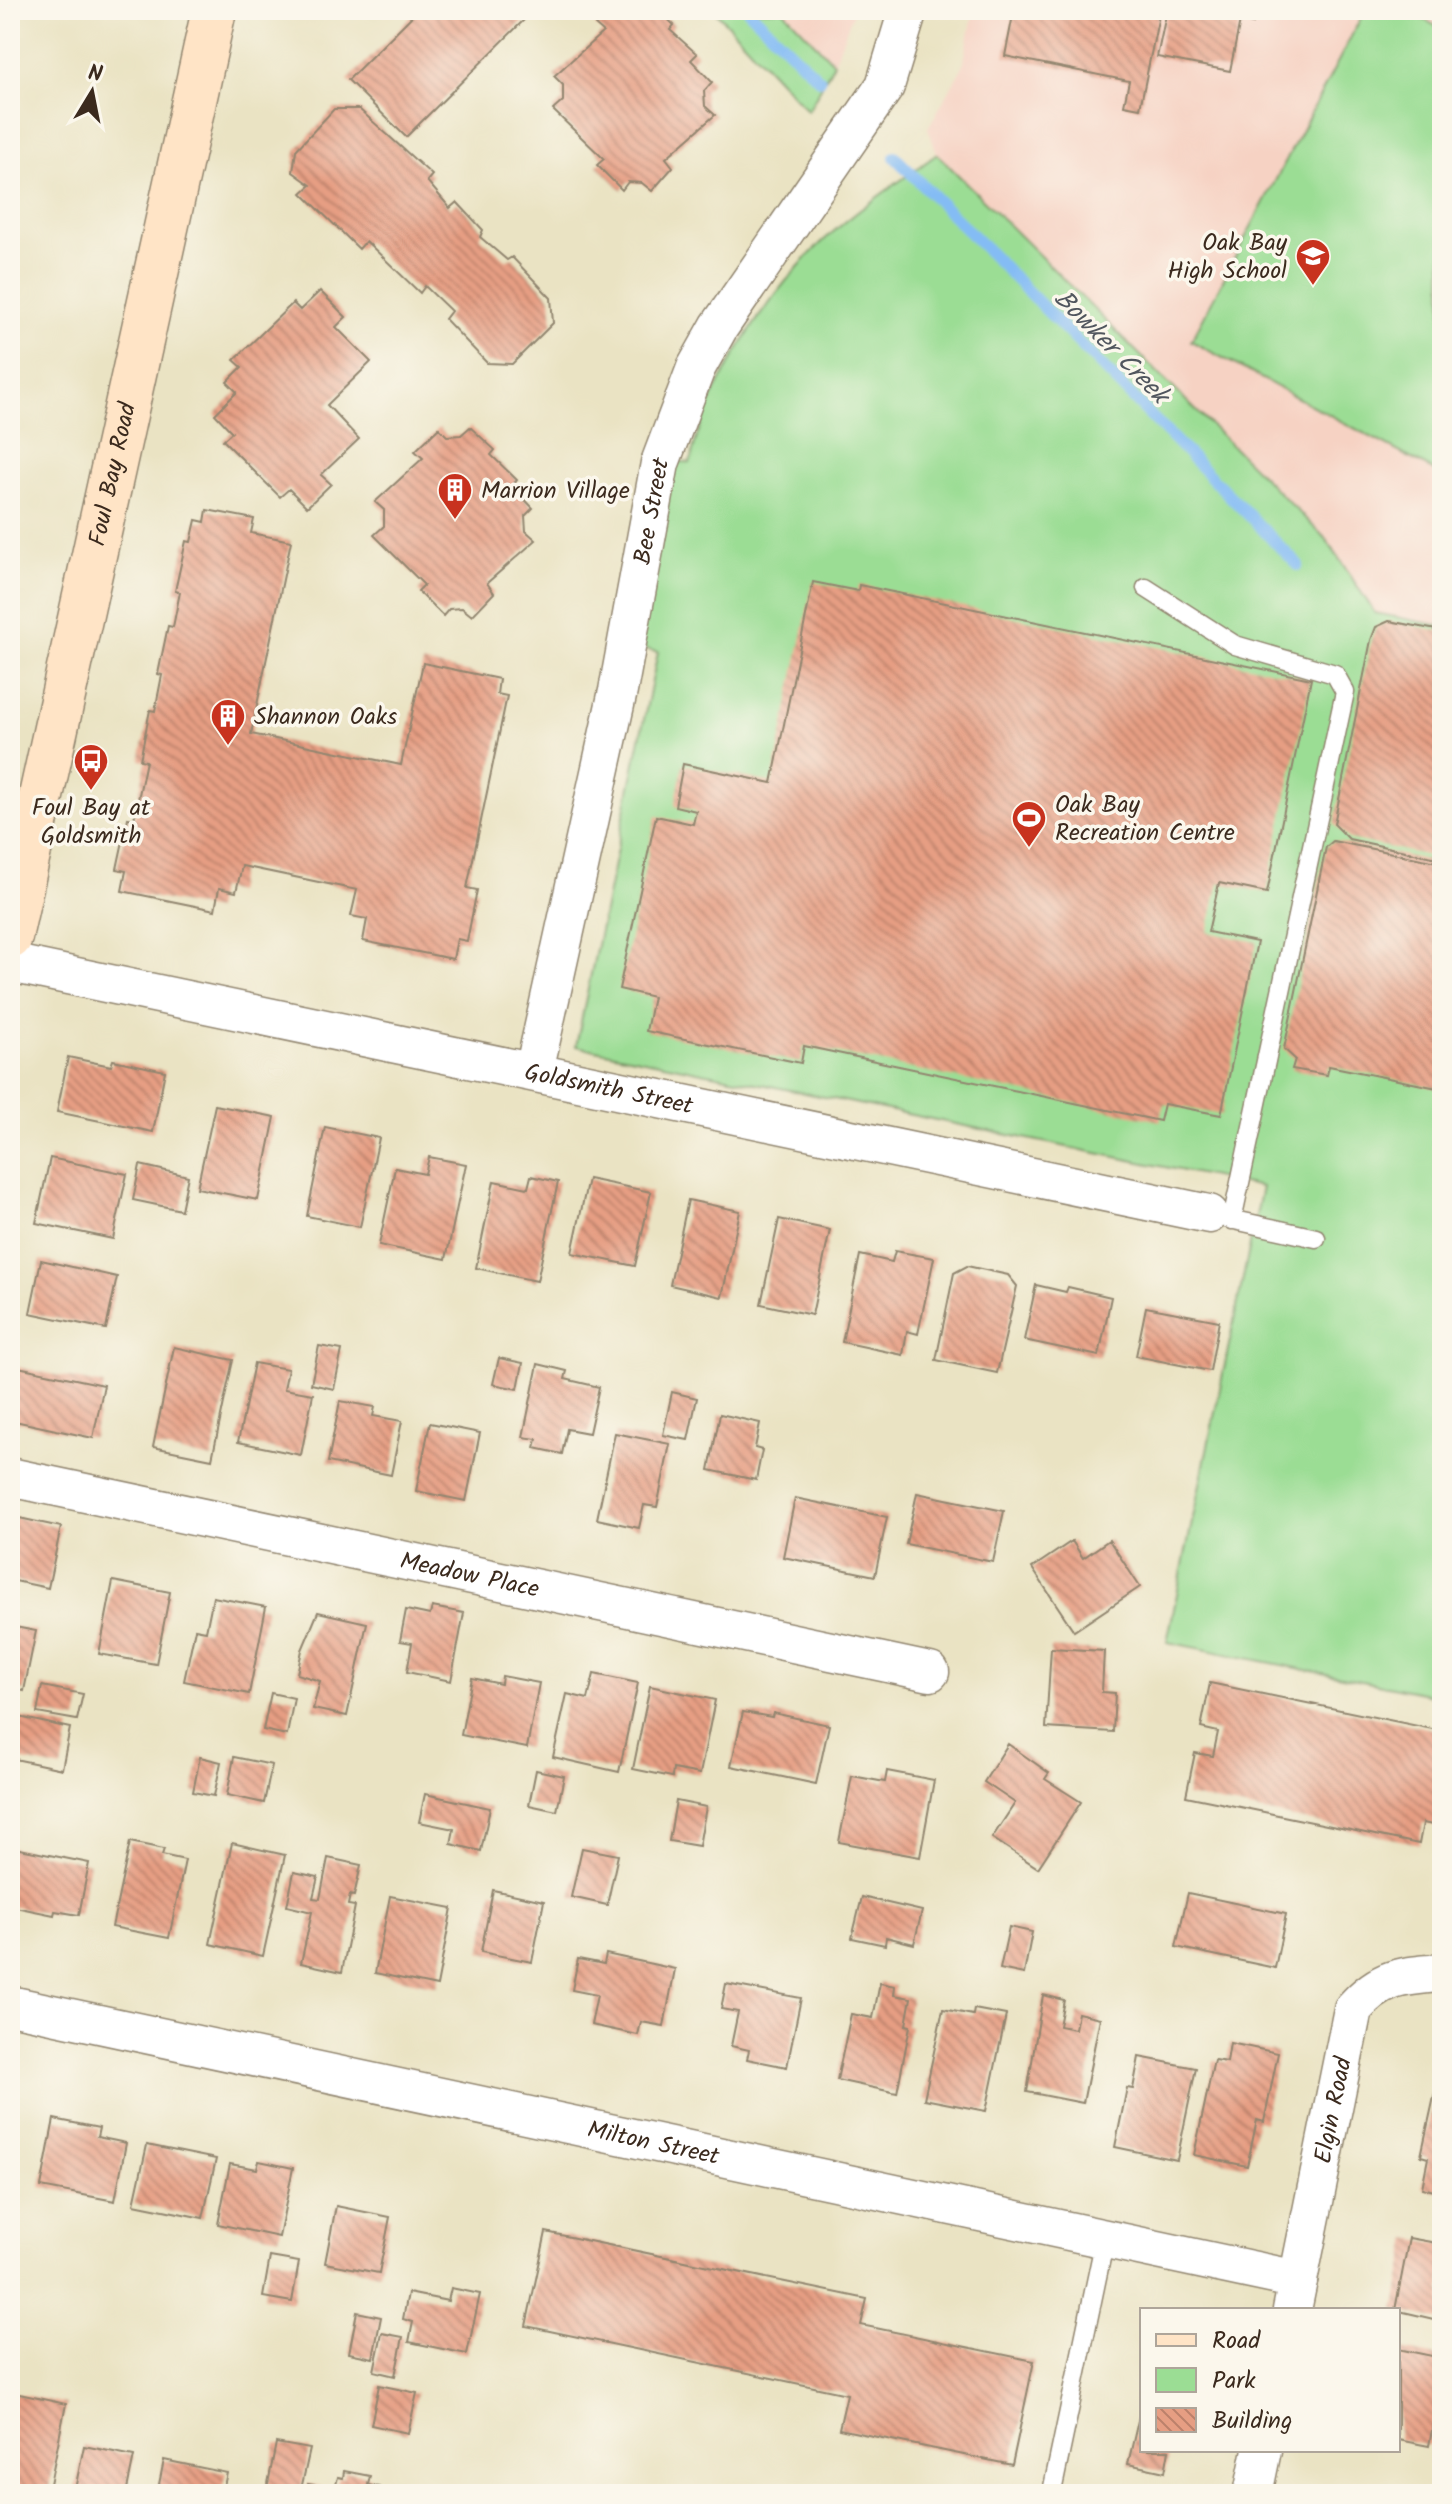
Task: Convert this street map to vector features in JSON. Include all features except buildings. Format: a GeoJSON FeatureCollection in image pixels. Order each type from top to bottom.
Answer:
{"type":"FeatureCollection","features":[{"type":"Feature","properties":{"kind":"main road","name":"Foul Bay Road"},"geometry":{"type":"LineString","coordinates":[[12,923],[214,10]]}},
{"type":"Feature","properties":{"kind":"street","name":"Bee Street"},"geometry":{"type":"LineString","coordinates":[[534,1071],[618,691],[660,463],[696,368],[719,327],[885,86],[908,10]]}},
{"type":"Feature","properties":{"kind":"street","name":"Goldsmith Street"},"geometry":{"type":"LineString","coordinates":[[10,963],[1221,1217]]}},
{"type":"Feature","properties":{"kind":"street","name":"Meadow Place"},"geometry":{"type":"LineString","coordinates":[[10,1477],[930,1672]]}},
{"type":"Feature","properties":{"kind":"street","name":"Elgin Road"},"geometry":{"type":"LineString","coordinates":[[1295,2295],[1353,2009],[1371,1988],[1398,1977],[1442,1973]]}},
{"type":"Feature","properties":{"kind":"street","name":"Milton Street"},"geometry":{"type":"LineString","coordinates":[[10,2005],[1105,2239],[1295,2295]]}},
{"type":"Feature","properties":{"kind":"street"},"geometry":{"type":"LineString","coordinates":[[1253,2494],[1262,2452]]}},
{"type":"Feature","properties":{"kind":"lane"},"geometry":{"type":"LineString","coordinates":[[1146,588],[1235,645],[1335,674],[1345,692],[1221,1217],[1316,1238]]}},
{"type":"Feature","properties":{"kind":"lane"},"geometry":{"type":"LineString","coordinates":[[1053,2487],[1105,2239]]}},
{"type":"Feature","properties":{"kind":"shaded area"},"geometry":{"type":"Polygon","coordinates":[[[783,10],[854,10],[834,63],[783,10]]]}},
{"type":"Feature","properties":{"kind":"shaded area"},"geometry":{"type":"Polygon","coordinates":[[[974,10],[1442,10],[1442,626],[1375,613],[1326,539],[937,154],[928,128],[963,66],[974,10]]]}},
{"type":"Feature","properties":{"kind":"green space"},"geometry":{"type":"Polygon","coordinates":[[[714,10],[783,10],[834,63],[808,111],[714,10]]]}},
{"type":"Feature","properties":{"kind":"green space","name":"Oak Bay High School"},"geometry":{"type":"Polygon","coordinates":[[[1365,10],[1406,10],[1442,29],[1442,475],[1191,341],[1365,10]]]}},
{"type":"Feature","properties":{"kind":"green space","name":"Oak Bay Recreation Centre"},"geometry":{"type":"Polygon","coordinates":[[[937,154],[1326,539],[1375,613],[1442,626],[1442,1697],[1167,1642],[1262,1187],[576,1046],[658,652],[626,645],[661,459],[690,463],[709,406],[723,377],[757,320],[796,269],[844,223],[937,154]]]}},
{"type":"Feature","properties":{"kind":"waterway","name":"Bowker Creek"},"geometry":{"type":"LineString","coordinates":[[748,10],[820,80]]}},
{"type":"Feature","properties":{"kind":"waterway","name":"Bowker Creek"},"geometry":{"type":"LineString","coordinates":[[895,157],[1298,565]]}},
{"type":"Feature","properties":{"kind":"place","name":"Oak Bay High School"},"geometry":{"type":"Point","coordinates":[1313,287]}},
{"type":"Feature","properties":{"kind":"place","name":"Marrion Village"},"geometry":{"type":"Point","coordinates":[455,521]}},
{"type":"Feature","properties":{"kind":"place","name":"Shannon Oaks"},"geometry":{"type":"Point","coordinates":[228,747]}},
{"type":"Feature","properties":{"kind":"place","name":"Foul Bay at Goldsmith"},"geometry":{"type":"Point","coordinates":[91,792]}},
{"type":"Feature","properties":{"kind":"place","name":"Oak Bay Recreation Centre"},"geometry":{"type":"Point","coordinates":[1029,849]}}]}
